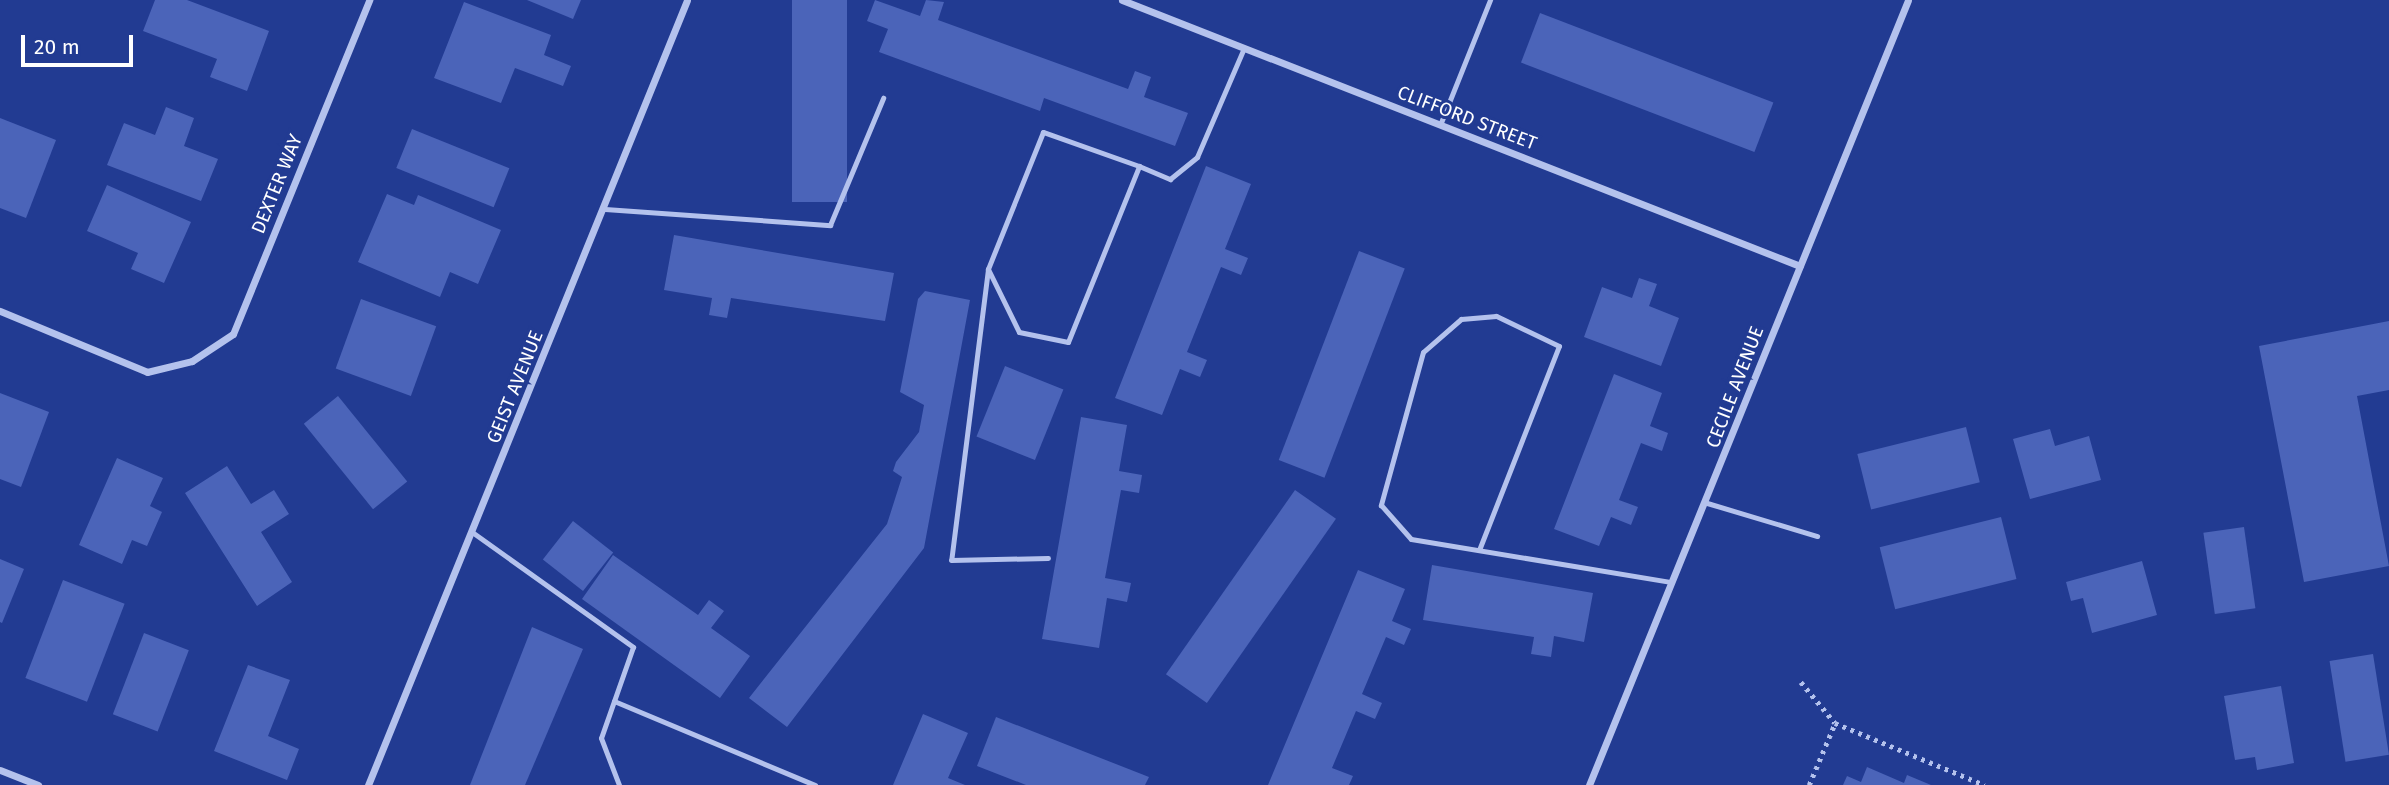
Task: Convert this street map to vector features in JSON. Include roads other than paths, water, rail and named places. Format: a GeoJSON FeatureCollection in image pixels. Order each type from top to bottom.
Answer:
{"type":"FeatureCollection","features":[{"type":"Feature","properties":{"kind":"street","name":"DEXTER WAY"},"geometry":{"type":"LineString","coordinates":[[0,311],[147,372],[192,361],[233,334],[369,0]]}},
{"type":"Feature","properties":{"kind":"street","name":"GEIST AVENUE"},"geometry":{"type":"LineString","coordinates":[[368,785],[605,209],[687,0]]}},
{"type":"Feature","properties":{"kind":"street","name":"CLIFFORD STREET"},"geometry":{"type":"LineString","coordinates":[[1122,0],[1800,266]]}},
{"type":"Feature","properties":{"kind":"street","name":"CECILE AVENUE"},"geometry":{"type":"LineString","coordinates":[[1589,785],[1671,582],[1707,503],[1908,0]]}},
{"type":"Feature","properties":{"kind":"street"},"geometry":{"type":"LineString","coordinates":[[0,770],[38,785]]}},
{"type":"Feature","properties":{"kind":"lane"},"geometry":{"type":"LineString","coordinates":[[1440,125],[1490,0]]}},
{"type":"Feature","properties":{"kind":"lane"},"geometry":{"type":"LineString","coordinates":[[1048,558],[951,559],[988,269],[1043,132],[1170,179],[1196,157],[1244,48]]}},
{"type":"Feature","properties":{"kind":"lane"},"geometry":{"type":"LineString","coordinates":[[605,209],[830,225],[883,98]]}},
{"type":"Feature","properties":{"kind":"lane"},"geometry":{"type":"LineString","coordinates":[[988,269],[1019,332],[1068,342],[1139,166]]}},
{"type":"Feature","properties":{"kind":"lane"},"geometry":{"type":"LineString","coordinates":[[1479,550],[1559,346],[1496,316],[1461,319],[1423,352],[1381,505],[1411,539],[1671,582]]}},
{"type":"Feature","properties":{"kind":"lane"},"geometry":{"type":"LineString","coordinates":[[1707,503],[1817,536]]}},
{"type":"Feature","properties":{"kind":"lane"},"geometry":{"type":"LineString","coordinates":[[472,532],[633,647],[601,738],[619,785]]}},
{"type":"Feature","properties":{"kind":"lane"},"geometry":{"type":"LineString","coordinates":[[614,701],[815,785]]}}]}
